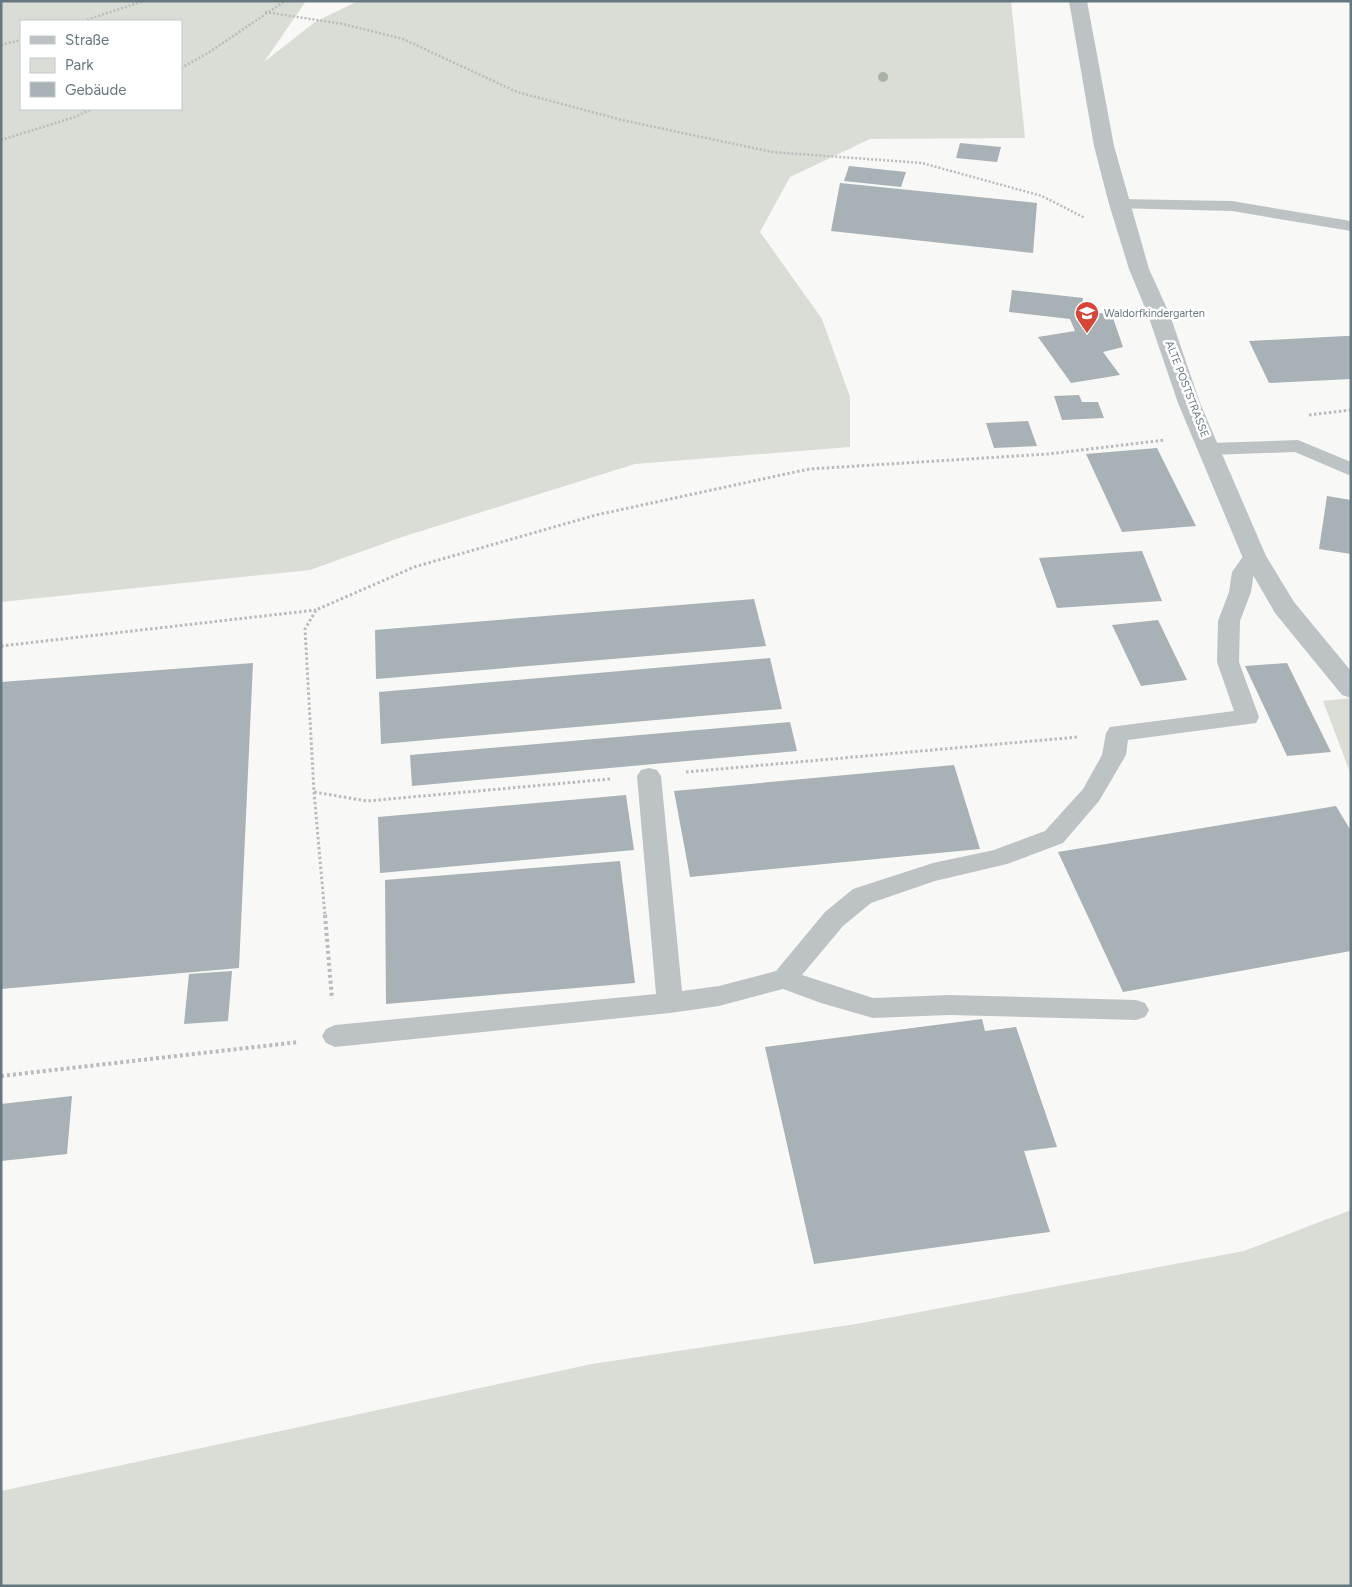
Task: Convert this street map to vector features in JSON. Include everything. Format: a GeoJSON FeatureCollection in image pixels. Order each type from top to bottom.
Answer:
{"type":"FeatureCollection","features":[{"type":"Feature","properties":{"kind":"street","name":"ALTE POSTSTRASSE"},"geometry":{"type":"LineString","coordinates":[[1078,1],[1101,130],[1125,226],[1139,269],[1159,315],[1189,402],[1254,556],[1284,607],[1351,689]]}},
{"type":"Feature","properties":{"kind":"lane"},"geometry":{"type":"LineString","coordinates":[[1119,204],[1232,206],[1351,226]]}},
{"type":"Feature","properties":{"kind":"lane"},"geometry":{"type":"LineString","coordinates":[[1210,449],[1298,446],[1351,470]]}},
{"type":"Feature","properties":{"kind":"lane"},"geometry":{"type":"LineString","coordinates":[[784,979],[834,919],[862,896],[933,872],[998,858],[1054,837],[1091,795],[1114,755],[1118,734],[1248,717],[1228,662],[1229,621],[1240,592],[1243,572],[1254,556]]}},
{"type":"Feature","properties":{"kind":"lane"},"geometry":{"type":"LineString","coordinates":[[649,776],[670,1003]]}},
{"type":"Feature","properties":{"kind":"lane"},"geometry":{"type":"LineString","coordinates":[[335,1036],[670,1003],[718,996],[784,979],[821,993],[873,1008],[949,1005],[1136,1010]]}},
{"type":"Feature","properties":{"kind":"path"},"geometry":{"type":"LineString","coordinates":[[86,20],[144,1]]}},
{"type":"Feature","properties":{"kind":"path"},"geometry":{"type":"LineString","coordinates":[[182,68],[200,60],[265,12],[285,1]]}},
{"type":"Feature","properties":{"kind":"path"},"geometry":{"type":"LineString","coordinates":[[265,12],[343,24],[403,40],[517,92],[622,120],[772,152],[922,163],[1042,196],[1104,228],[1125,226]]}},
{"type":"Feature","properties":{"kind":"path"},"geometry":{"type":"LineString","coordinates":[[1,45],[20,40]]}},
{"type":"Feature","properties":{"kind":"path"},"geometry":{"type":"LineString","coordinates":[[1,140],[75,117],[90,110]]}},
{"type":"Feature","properties":{"kind":"path"},"geometry":{"type":"LineString","coordinates":[[1,646],[316,610],[414,567],[596,515],[809,470],[1048,454],[1169,440],[1210,449]]}},
{"type":"Feature","properties":{"kind":"path"},"geometry":{"type":"LineString","coordinates":[[1,1076],[320,1040],[335,1036],[314,792],[305,629],[316,610]]}},
{"type":"Feature","properties":{"kind":"path"},"geometry":{"type":"LineString","coordinates":[[314,792],[367,801],[1118,734]]}},
{"type":"Feature","properties":{"kind":"green space"},"geometry":{"type":"Polygon","coordinates":[[[1,1],[306,1],[264,62],[315,22],[358,1],[1011,1],[1025,138],[870,139],[790,177],[760,232],[822,319],[850,397],[850,447],[635,464],[402,537],[310,570],[1,602],[1,1]]]}},
{"type":"Feature","properties":{"kind":"green space"},"geometry":{"type":"Polygon","coordinates":[[[1351,698],[1351,775],[1323,701],[1351,698]]]}},
{"type":"Feature","properties":{"kind":"green space"},"geometry":{"type":"Polygon","coordinates":[[[1351,1210],[1351,1586],[1,1586],[1,1491],[592,1364],[856,1324],[1244,1251],[1351,1210]]]}},
{"type":"Feature","properties":{"kind":"building"},"geometry":{"type":"Polygon","coordinates":[[[960,143],[1001,147],[997,162],[956,158],[960,143]]]}},
{"type":"Feature","properties":{"kind":"building"},"geometry":{"type":"Polygon","coordinates":[[[849,166],[906,172],[901,187],[844,181],[849,166]]]}},
{"type":"Feature","properties":{"kind":"building"},"geometry":{"type":"Polygon","coordinates":[[[840,183],[1037,203],[1033,253],[831,231],[840,183]]]}},
{"type":"Feature","properties":{"kind":"building","name":"Waldorfkindergarten"},"geometry":{"type":"Polygon","coordinates":[[[1012,290],[1083,298],[1082,310],[1112,315],[1123,347],[1103,352],[1120,375],[1071,383],[1038,337],[1075,331],[1070,319],[1009,312],[1012,290]]]}},
{"type":"Feature","properties":{"kind":"building"},"geometry":{"type":"Polygon","coordinates":[[[1351,336],[1351,379],[1269,383],[1249,341],[1351,336]]]}},
{"type":"Feature","properties":{"kind":"building"},"geometry":{"type":"Polygon","coordinates":[[[1079,395],[1082,402],[1098,402],[1104,418],[1062,420],[1054,396],[1079,395]]]}},
{"type":"Feature","properties":{"kind":"building"},"geometry":{"type":"Polygon","coordinates":[[[1028,421],[1037,446],[994,448],[986,423],[1028,421]]]}},
{"type":"Feature","properties":{"kind":"building"},"geometry":{"type":"Polygon","coordinates":[[[1157,448],[1196,526],[1122,532],[1086,454],[1157,448]]]}},
{"type":"Feature","properties":{"kind":"building"},"geometry":{"type":"Polygon","coordinates":[[[1327,496],[1351,500],[1351,554],[1319,549],[1327,496]]]}},
{"type":"Feature","properties":{"kind":"building"},"geometry":{"type":"Polygon","coordinates":[[[1142,551],[1162,601],[1057,608],[1039,558],[1142,551]]]}},
{"type":"Feature","properties":{"kind":"building"},"geometry":{"type":"Polygon","coordinates":[[[754,599],[766,646],[376,679],[375,630],[754,599]]]}},
{"type":"Feature","properties":{"kind":"building"},"geometry":{"type":"Polygon","coordinates":[[[1158,620],[1187,680],[1141,686],[1112,625],[1158,620]]]}},
{"type":"Feature","properties":{"kind":"building"},"geometry":{"type":"Polygon","coordinates":[[[770,658],[782,709],[381,744],[379,692],[770,658]]]}},
{"type":"Feature","properties":{"kind":"building"},"geometry":{"type":"Polygon","coordinates":[[[253,663],[239,968],[1,989],[1,682],[253,663]]]}},
{"type":"Feature","properties":{"kind":"building"},"geometry":{"type":"Polygon","coordinates":[[[1287,663],[1331,752],[1287,756],[1245,666],[1287,663]]]}},
{"type":"Feature","properties":{"kind":"building"},"geometry":{"type":"Polygon","coordinates":[[[790,722],[797,751],[412,786],[410,755],[790,722]]]}},
{"type":"Feature","properties":{"kind":"building"},"geometry":{"type":"Polygon","coordinates":[[[954,765],[980,849],[690,877],[674,791],[954,765]]]}},
{"type":"Feature","properties":{"kind":"building"},"geometry":{"type":"Polygon","coordinates":[[[626,795],[634,850],[380,873],[378,817],[626,795]]]}},
{"type":"Feature","properties":{"kind":"building"},"geometry":{"type":"Polygon","coordinates":[[[1336,806],[1351,831],[1351,951],[1123,992],[1058,852],[1336,806]]]}},
{"type":"Feature","properties":{"kind":"building"},"geometry":{"type":"Polygon","coordinates":[[[620,861],[635,983],[386,1004],[385,880],[620,861]]]}},
{"type":"Feature","properties":{"kind":"building"},"geometry":{"type":"Polygon","coordinates":[[[232,971],[228,1021],[184,1024],[189,974],[232,971]]]}},
{"type":"Feature","properties":{"kind":"building"},"geometry":{"type":"Polygon","coordinates":[[[982,1019],[985,1031],[1016,1027],[1057,1147],[1024,1151],[1050,1232],[814,1264],[765,1047],[982,1019]]]}},
{"type":"Feature","properties":{"kind":"building"},"geometry":{"type":"Polygon","coordinates":[[[72,1096],[67,1154],[1,1161],[1,1104],[72,1096]]]}},
{"type":"Feature","properties":{"kind":"place","name":"Waldorfkindergarten"},"geometry":{"type":"Point","coordinates":[1087,334]}}]}
